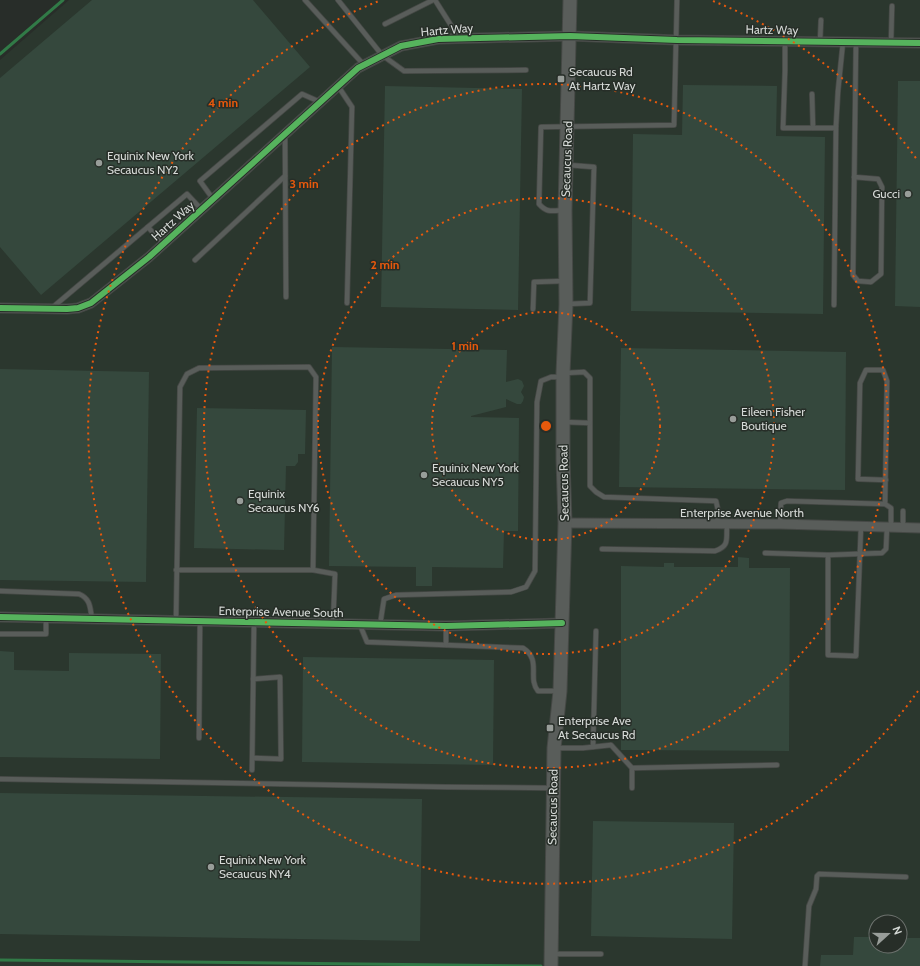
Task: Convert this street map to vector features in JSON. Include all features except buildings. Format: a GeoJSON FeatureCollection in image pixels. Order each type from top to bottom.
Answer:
{"type":"FeatureCollection","features":[{"type":"Feature","properties":{"kind":"main road","name":"Secaucus Road"},"geometry":{"type":"LineString","coordinates":[[552,960],[554,748],[560,691],[564,523],[563,375],[566,304],[565,210],[570,0]]}},
{"type":"Feature","properties":{"kind":"street","name":"Hartz Way"},"geometry":{"type":"LineString","coordinates":[[0,308],[72,309],[91,303],[202,210],[358,68],[401,46],[438,39],[570,36],[677,40],[920,43]]}},
{"type":"Feature","properties":{"kind":"street","name":"Enterprise Avenue North"},"geometry":{"type":"LineString","coordinates":[[564,523],[717,525],[780,524],[920,528]]}},
{"type":"Feature","properties":{"kind":"street","name":"Enterprise Avenue South"},"geometry":{"type":"LineString","coordinates":[[0,617],[446,626],[562,623]]}},
{"type":"Feature","properties":{"kind":"lane"},"geometry":{"type":"LineString","coordinates":[[305,0],[364,65]]}},
{"type":"Feature","properties":{"kind":"lane"},"geometry":{"type":"LineString","coordinates":[[338,0],[382,56],[404,71],[526,70]]}},
{"type":"Feature","properties":{"kind":"lane"},"geometry":{"type":"LineString","coordinates":[[385,24],[434,0],[459,38]]}},
{"type":"Feature","properties":{"kind":"lane"},"geometry":{"type":"LineString","coordinates":[[565,210],[553,211],[544,209],[539,204],[541,127],[674,125],[677,0]]}},
{"type":"Feature","properties":{"kind":"lane"},"geometry":{"type":"LineString","coordinates":[[891,43],[892,6]]}},
{"type":"Feature","properties":{"kind":"lane"},"geometry":{"type":"LineString","coordinates":[[820,42],[821,20]]}},
{"type":"Feature","properties":{"kind":"lane"},"geometry":{"type":"LineString","coordinates":[[785,42],[783,128],[834,128],[836,126]]}},
{"type":"Feature","properties":{"kind":"lane"},"geometry":{"type":"LineString","coordinates":[[834,305],[836,126],[843,42]]}},
{"type":"Feature","properties":{"kind":"lane"},"geometry":{"type":"LineString","coordinates":[[854,177],[878,179],[882,187],[881,274],[871,282],[858,281],[853,275],[854,177],[856,42]]}},
{"type":"Feature","properties":{"kind":"lane"},"geometry":{"type":"LineString","coordinates":[[338,86],[352,107],[347,303]]}},
{"type":"Feature","properties":{"kind":"lane"},"geometry":{"type":"LineString","coordinates":[[213,199],[200,181],[302,94],[320,102]]}},
{"type":"Feature","properties":{"kind":"lane"},"geometry":{"type":"LineString","coordinates":[[812,94],[813,128]]}},
{"type":"Feature","properties":{"kind":"lane"},"geometry":{"type":"LineString","coordinates":[[285,134],[286,297]]}},
{"type":"Feature","properties":{"kind":"lane"},"geometry":{"type":"LineString","coordinates":[[566,165],[594,167],[590,303],[566,304]]}},
{"type":"Feature","properties":{"kind":"lane"},"geometry":{"type":"LineString","coordinates":[[195,260],[285,176]]}},
{"type":"Feature","properties":{"kind":"lane"},"geometry":{"type":"LineString","coordinates":[[51,309],[187,194],[202,210]]}},
{"type":"Feature","properties":{"kind":"lane"},"geometry":{"type":"LineString","coordinates":[[148,227],[163,244]]}},
{"type":"Feature","properties":{"kind":"lane"},"geometry":{"type":"LineString","coordinates":[[533,309],[534,282],[566,281]]}},
{"type":"Feature","properties":{"kind":"lane"},"geometry":{"type":"LineString","coordinates":[[176,621],[180,387],[187,374],[199,368],[309,367],[316,377],[313,570]]}},
{"type":"Feature","properties":{"kind":"lane"},"geometry":{"type":"LineString","coordinates":[[885,504],[886,480],[887,382],[883,370],[866,370],[860,383],[858,479],[886,480]]}},
{"type":"Feature","properties":{"kind":"lane"},"geometry":{"type":"LineString","coordinates":[[380,625],[384,599],[396,595],[511,592],[526,588],[535,571],[536,402],[541,381],[551,377],[584,372],[590,378],[590,486],[596,492],[604,497],[716,501],[718,510],[717,525]]}},
{"type":"Feature","properties":{"kind":"lane"},"geometry":{"type":"LineString","coordinates":[[564,422],[590,423]]}},
{"type":"Feature","properties":{"kind":"lane"},"geometry":{"type":"LineString","coordinates":[[765,553],[828,555],[882,553],[886,548],[891,508],[885,504],[787,501],[781,503],[780,524]]}},
{"type":"Feature","properties":{"kind":"lane"},"geometry":{"type":"LineString","coordinates":[[903,510],[903,527]]}},
{"type":"Feature","properties":{"kind":"lane"},"geometry":{"type":"LineString","coordinates":[[602,549],[715,550],[723,548],[725,545],[727,525]]}},
{"type":"Feature","properties":{"kind":"lane"},"geometry":{"type":"LineString","coordinates":[[828,555],[828,655],[856,656],[861,526]]}},
{"type":"Feature","properties":{"kind":"lane"},"geometry":{"type":"LineString","coordinates":[[176,570],[313,570],[335,574],[333,624]]}},
{"type":"Feature","properties":{"kind":"lane"},"geometry":{"type":"LineString","coordinates":[[0,592],[79,594],[85,596],[90,603],[92,619]]}},
{"type":"Feature","properties":{"kind":"lane"},"geometry":{"type":"LineString","coordinates":[[0,634],[46,634],[46,618]]}},
{"type":"Feature","properties":{"kind":"lane"},"geometry":{"type":"LineString","coordinates":[[199,738],[200,621]]}},
{"type":"Feature","properties":{"kind":"lane"},"geometry":{"type":"LineString","coordinates":[[252,770],[254,622]]}},
{"type":"Feature","properties":{"kind":"lane"},"geometry":{"type":"LineString","coordinates":[[360,625],[367,642],[523,648],[532,656],[534,666],[534,686],[536,689],[538,691],[560,691]]}},
{"type":"Feature","properties":{"kind":"lane"},"geometry":{"type":"LineString","coordinates":[[446,626],[446,645]]}},
{"type":"Feature","properties":{"kind":"lane"},"geometry":{"type":"LineString","coordinates":[[593,747],[596,631]]}},
{"type":"Feature","properties":{"kind":"lane"},"geometry":{"type":"LineString","coordinates":[[253,679],[280,677],[281,759],[253,758]]}},
{"type":"Feature","properties":{"kind":"lane"},"geometry":{"type":"LineString","coordinates":[[554,748],[611,745],[632,768],[632,788]]}},
{"type":"Feature","properties":{"kind":"lane"},"geometry":{"type":"LineString","coordinates":[[632,768],[777,765]]}},
{"type":"Feature","properties":{"kind":"lane"},"geometry":{"type":"LineString","coordinates":[[0,779],[554,788]]}},
{"type":"Feature","properties":{"kind":"lane"},"geometry":{"type":"LineString","coordinates":[[805,966],[809,906],[816,889],[817,876],[819,874],[906,877]]}},
{"type":"Feature","properties":{"kind":"lane"},"geometry":{"type":"LineString","coordinates":[[552,960],[601,954]]}},
{"type":"Feature","properties":{"kind":"shaded area"},"geometry":{"type":"Polygon","coordinates":[[[69,0],[920,0],[920,966],[0,966],[0,60],[69,0]]]}},
{"type":"Feature","properties":{"kind":"waterway"},"geometry":{"type":"LineString","coordinates":[[0,54],[63,0]]}},
{"type":"Feature","properties":{"kind":"waterway"},"geometry":{"type":"LineString","coordinates":[[0,960],[541,966]]}},
{"type":"Feature","properties":{"kind":"cycle path"},"geometry":{"type":"LineString","coordinates":[[0,308],[67,309],[78,308],[91,303],[149,257],[358,68],[401,46],[438,39],[570,36],[677,40],[920,43]]}},
{"type":"Feature","properties":{"kind":"cycle path"},"geometry":{"type":"LineString","coordinates":[[0,617],[446,626],[562,623]]}},
{"type":"Feature","properties":{"kind":"place","name":"Secaucus Rd At Hartz Way"},"geometry":{"type":"Point","coordinates":[561,79]}},
{"type":"Feature","properties":{"kind":"place","name":"Equinix New York Secaucus NY2"},"geometry":{"type":"Point","coordinates":[99,163]}},
{"type":"Feature","properties":{"kind":"place","name":"Gucci"},"geometry":{"type":"Point","coordinates":[908,194]}},
{"type":"Feature","properties":{"kind":"place","name":"Eileen Fisher Boutique"},"geometry":{"type":"Point","coordinates":[733,419]}},
{"type":"Feature","properties":{"kind":"place","name":"Equinix New York Secaucus NY5"},"geometry":{"type":"Point","coordinates":[424,475]}},
{"type":"Feature","properties":{"kind":"place","name":"Equinix Secaucus NY6"},"geometry":{"type":"Point","coordinates":[240,501]}},
{"type":"Feature","properties":{"kind":"place","name":"Enterprise Ave At Secaucus Rd"},"geometry":{"type":"Point","coordinates":[550,728]}},
{"type":"Feature","properties":{"kind":"place","name":"Equinix New York Secaucus NY4"},"geometry":{"type":"Point","coordinates":[211,867]}}]}
